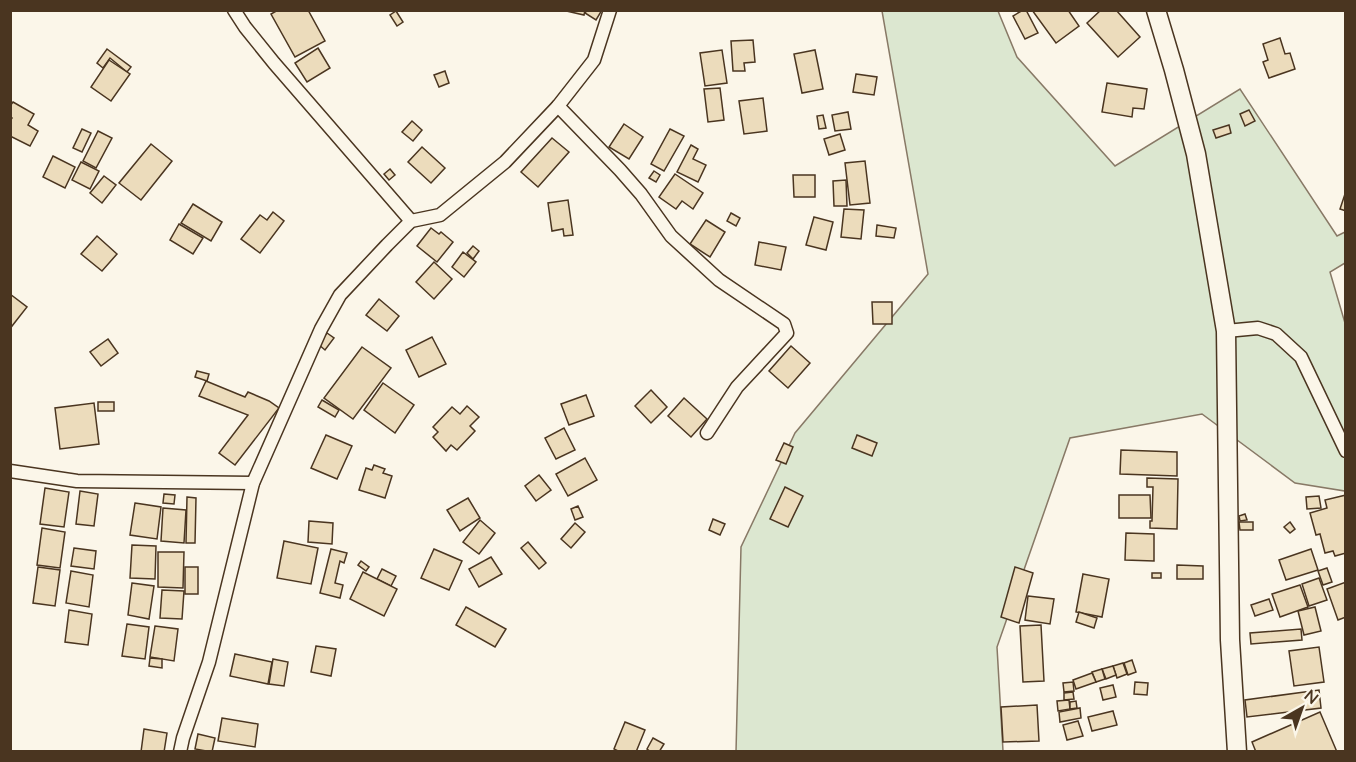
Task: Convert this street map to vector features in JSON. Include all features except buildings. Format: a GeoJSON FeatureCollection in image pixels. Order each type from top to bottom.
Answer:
{"type":"FeatureCollection","features":[{"type":"Feature","properties":{"kind":"main road"},"geometry":{"type":"LineString","coordinates":[[1156,10],[1196,154],[1226,331],[1230,640],[1237,752]]}},
{"type":"Feature","properties":{"kind":"street"},"geometry":{"type":"LineString","coordinates":[[234,10],[274,63],[411,221]]}},
{"type":"Feature","properties":{"kind":"street"},"geometry":{"type":"LineString","coordinates":[[180,752],[209,662],[253,483],[321,329],[340,295],[411,221],[440,215],[505,162],[558,106],[594,60],[610,10]]}},
{"type":"Feature","properties":{"kind":"street"},"geometry":{"type":"LineString","coordinates":[[558,106],[641,194],[671,236],[719,280],[784,324],[786,333],[738,387],[707,433]]}},
{"type":"Feature","properties":{"kind":"street"},"geometry":{"type":"LineString","coordinates":[[1226,331],[1258,328],[1276,334],[1301,357],[1346,451]]}},
{"type":"Feature","properties":{"kind":"street"},"geometry":{"type":"LineString","coordinates":[[10,471],[76,481],[253,483]]}},
{"type":"Feature","properties":{"kind":"green space"},"geometry":{"type":"Polygon","coordinates":[[[882,11],[998,11],[1017,57],[1115,166],[1240,89],[1337,236],[1345,232],[1345,263],[1330,272],[1345,323],[1345,491],[1295,483],[1202,414],[1070,438],[997,647],[1003,751],[736,752],[741,547],[795,433],[928,274],[882,11]]]}}]}
